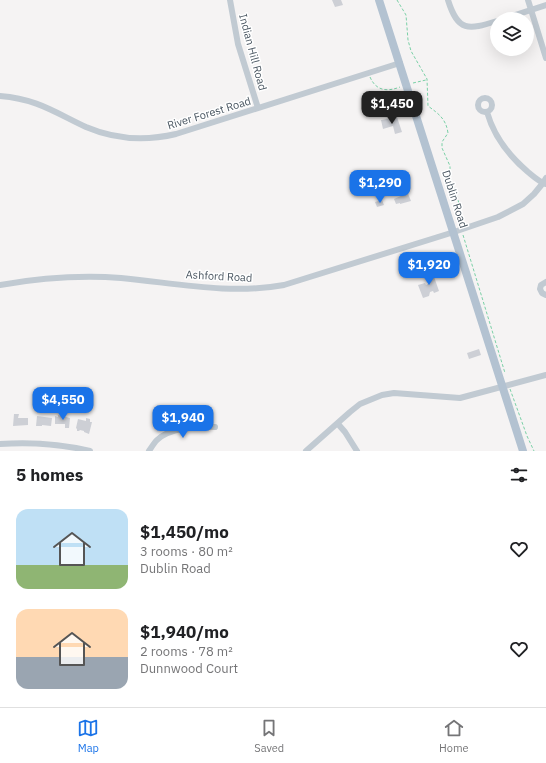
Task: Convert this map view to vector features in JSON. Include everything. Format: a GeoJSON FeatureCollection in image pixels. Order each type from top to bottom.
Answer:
{"type":"FeatureCollection","features":[{"type":"Feature","properties":{"kind":"main road","name":"Dublin Road"},"geometry":{"type":"LineString","coordinates":[[379,0],[524,451]]}},
{"type":"Feature","properties":{"kind":"street","name":"Indian Hill Road"},"geometry":{"type":"LineString","coordinates":[[230,0],[238,44],[258,108]]}},
{"type":"Feature","properties":{"kind":"street"},"geometry":{"type":"LineString","coordinates":[[448,0],[455,19],[463,25],[469,27],[490,23]]}},
{"type":"Feature","properties":{"kind":"street"},"geometry":{"type":"LineString","coordinates":[[528,0],[546,58]]}},
{"type":"Feature","properties":{"kind":"street"},"geometry":{"type":"LineString","coordinates":[[525,12],[546,5]]}},
{"type":"Feature","properties":{"kind":"street","name":"River Forest Road"},"geometry":{"type":"LineString","coordinates":[[0,96],[13,97],[36,103],[54,110],[87,127],[116,136],[139,138],[165,137],[400,63]]}},
{"type":"Feature","properties":{"kind":"street"},"geometry":{"type":"LineString","coordinates":[[487,112],[497,138],[505,150],[518,164],[545,182]]}},
{"type":"Feature","properties":{"kind":"street","name":"Ashford Road"},"geometry":{"type":"LineString","coordinates":[[0,284],[71,277],[119,278],[218,288],[258,289],[297,282],[454,232],[511,211],[523,204],[545,182]]}},
{"type":"Feature","properties":{"kind":"street"},"geometry":{"type":"LineString","coordinates":[[546,282],[541,285],[540,289],[542,293],[546,295]]}},
{"type":"Feature","properties":{"kind":"street"},"geometry":{"type":"LineString","coordinates":[[306,451],[360,404],[382,395],[394,393],[460,398],[546,375]]}},
{"type":"Feature","properties":{"kind":"street"},"geometry":{"type":"LineString","coordinates":[[338,424],[357,451]]}},
{"type":"Feature","properties":{"kind":"street"},"geometry":{"type":"LineString","coordinates":[[149,451],[157,440],[168,433],[198,426],[215,427]]}},
{"type":"Feature","properties":{"kind":"street"},"geometry":{"type":"LineString","coordinates":[[0,444],[48,444],[90,451]]}},
{"type":"Feature","properties":{"kind":"path"},"geometry":{"type":"LineString","coordinates":[[368,73],[372,82],[379,88],[388,90],[400,88]]}},
{"type":"Feature","properties":{"kind":"path"},"geometry":{"type":"LineString","coordinates":[[413,84],[427,79]]}},
{"type":"Feature","properties":{"kind":"building"},"geometry":{"type":"Polygon","coordinates":[[[332,0],[341,0],[343,5],[335,7],[332,0]]]}},
{"type":"Feature","properties":{"kind":"building"},"geometry":{"type":"Polygon","coordinates":[[[397,117],[402,132],[395,134],[393,126],[383,129],[381,120],[397,117]]]}},
{"type":"Feature","properties":{"kind":"building"},"geometry":{"type":"Polygon","coordinates":[[[407,191],[411,201],[396,204],[394,199],[403,195],[402,192],[407,191]]]}},
{"type":"Feature","properties":{"kind":"building"},"geometry":{"type":"Polygon","coordinates":[[[382,200],[384,205],[377,207],[375,202],[382,200]]]}},
{"type":"Feature","properties":{"kind":"building"},"geometry":{"type":"Polygon","coordinates":[[[432,271],[439,291],[434,293],[433,291],[430,292],[429,296],[423,298],[418,285],[425,283],[426,285],[430,283],[428,279],[430,279],[428,272],[432,271]]]}},
{"type":"Feature","properties":{"kind":"building"},"geometry":{"type":"Polygon","coordinates":[[[479,349],[481,355],[469,359],[467,353],[479,349]]]}},
{"type":"Feature","properties":{"kind":"building"},"geometry":{"type":"Polygon","coordinates":[[[14,414],[19,414],[18,418],[28,418],[28,425],[13,426],[14,414]]]}},
{"type":"Feature","properties":{"kind":"building"},"geometry":{"type":"Polygon","coordinates":[[[58,415],[70,418],[69,428],[65,428],[65,424],[55,424],[55,416],[58,417],[58,415]]]}},
{"type":"Feature","properties":{"kind":"building"},"geometry":{"type":"Polygon","coordinates":[[[37,416],[52,418],[51,426],[36,426],[37,416]]]}},
{"type":"Feature","properties":{"kind":"building"},"geometry":{"type":"Polygon","coordinates":[[[86,418],[90,419],[90,422],[92,422],[89,434],[80,430],[77,431],[76,428],[78,419],[86,421],[86,418]]]}}]}
